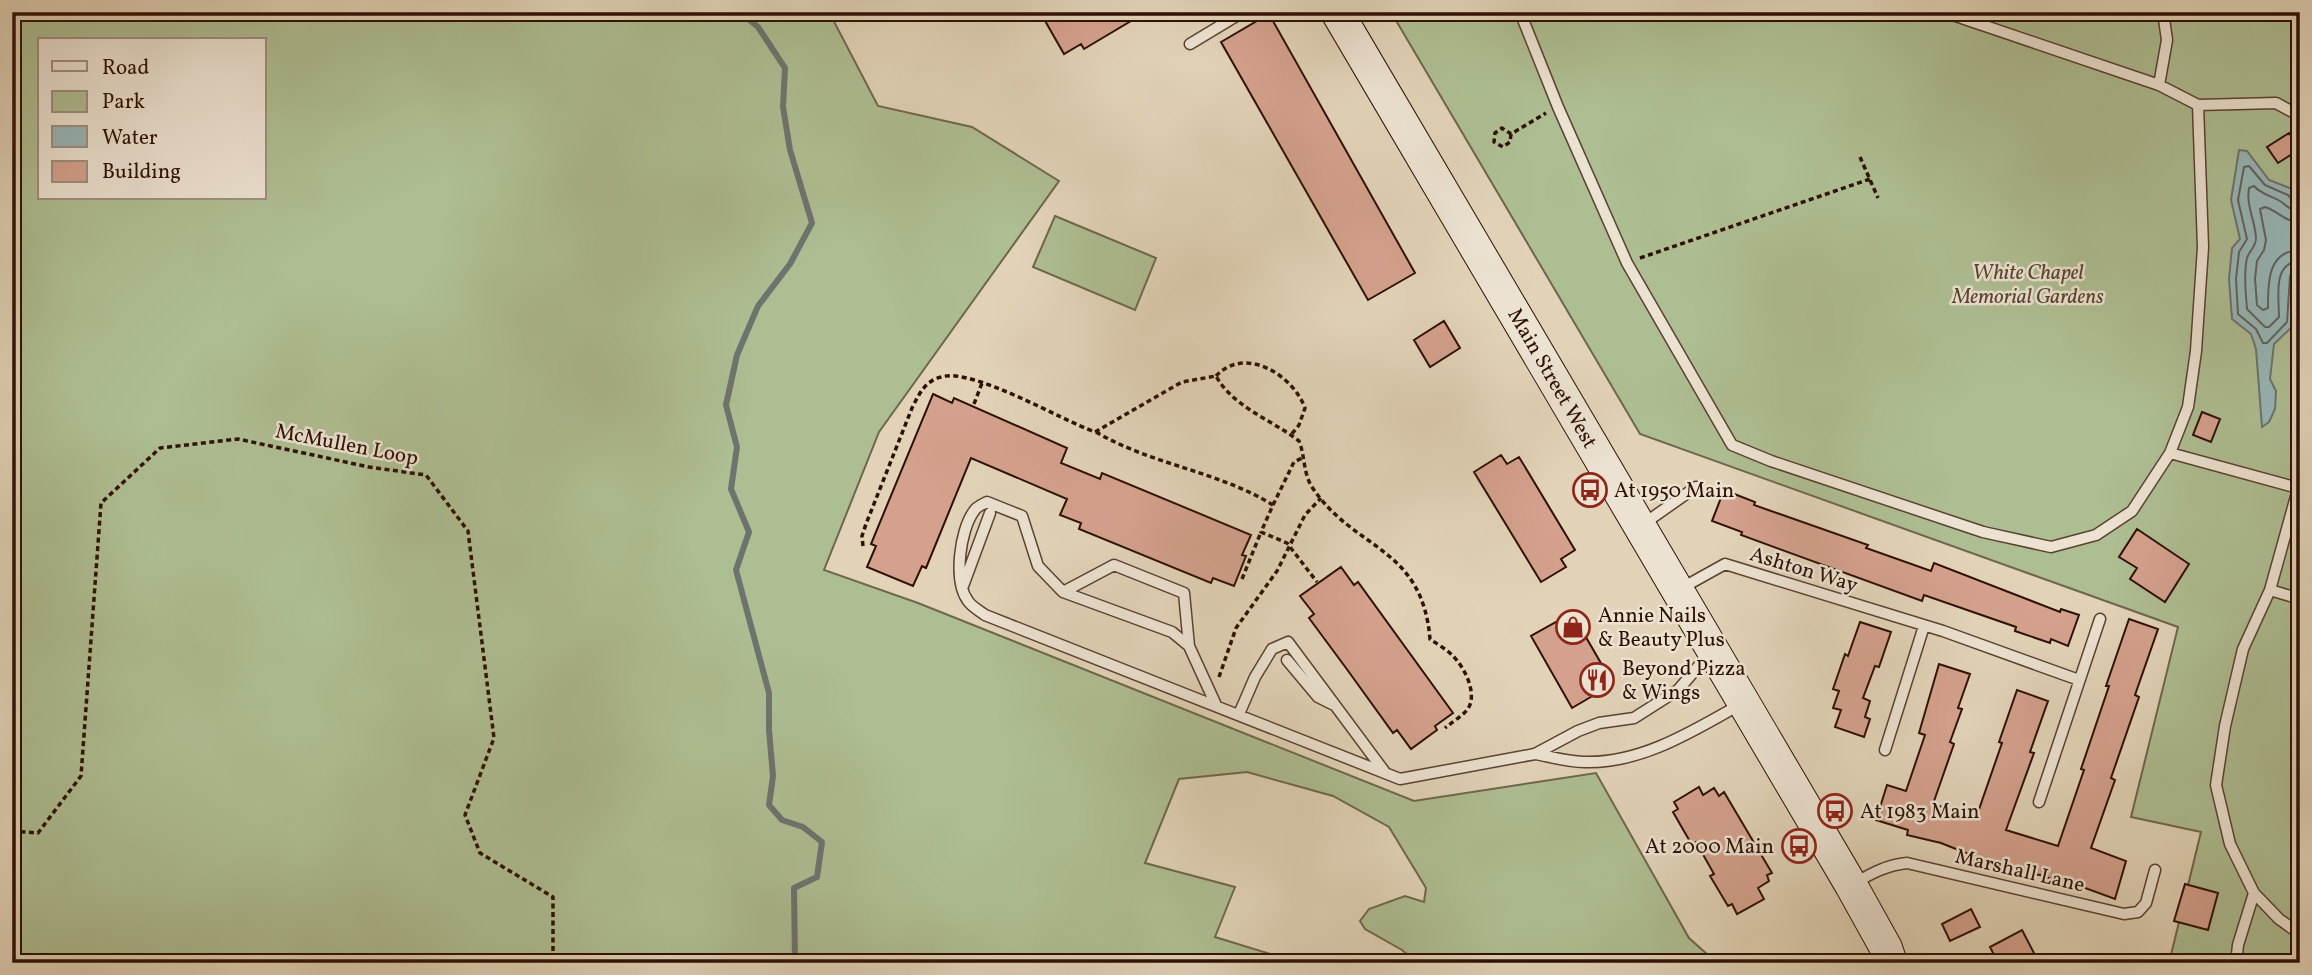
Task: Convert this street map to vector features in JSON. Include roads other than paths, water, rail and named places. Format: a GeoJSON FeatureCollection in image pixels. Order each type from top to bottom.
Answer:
{"type":"FeatureCollection","features":[{"type":"Feature","properties":{"kind":"main road","name":"Main Street West"},"geometry":{"type":"LineString","coordinates":[[1337,12],[1851,885],[1892,963]]}},
{"type":"Feature","properties":{"kind":"lane"},"geometry":{"type":"LineString","coordinates":[[1190,44],[1243,12]]}},
{"type":"Feature","properties":{"kind":"lane"},"geometry":{"type":"LineString","coordinates":[[1520,12],[1558,107],[1627,263],[1732,445],[1770,461],[1983,532],[2051,547],[2096,535],[2132,511],[2170,453],[2188,407],[2197,338],[2203,247],[2198,106]]}},
{"type":"Feature","properties":{"kind":"lane"},"geometry":{"type":"LineString","coordinates":[[1944,12],[2160,85],[2198,106],[2276,103],[2300,116]]}},
{"type":"Feature","properties":{"kind":"lane"},"geometry":{"type":"LineString","coordinates":[[2160,85],[2167,40],[2163,12]]}},
{"type":"Feature","properties":{"kind":"lane"},"geometry":{"type":"LineString","coordinates":[[2170,453],[2299,485],[2270,590],[2243,649],[2225,726],[2216,785],[2230,844],[2254,893],[2279,919],[2300,934]]}},
{"type":"Feature","properties":{"kind":"lane"},"geometry":{"type":"LineString","coordinates":[[1640,526],[1696,487]]}},
{"type":"Feature","properties":{"kind":"lane"},"geometry":{"type":"LineString","coordinates":[[1189,646],[1172,632],[1063,592],[1038,566],[1021,516],[987,502],[974,509],[964,535],[959,568],[962,588],[968,602],[985,615],[1400,779],[1535,754],[1599,723],[1634,718],[1678,690],[1713,649]]}},
{"type":"Feature","properties":{"kind":"lane"},"geometry":{"type":"LineString","coordinates":[[962,588],[990,513]]}},
{"type":"Feature","properties":{"kind":"lane","name":"Ashton Way"},"geometry":{"type":"LineString","coordinates":[[1677,590],[1725,564],[1924,626],[2080,680]]}},
{"type":"Feature","properties":{"kind":"lane"},"geometry":{"type":"LineString","coordinates":[[1063,592],[1114,565],[1184,593],[1189,646],[1216,705]]}},
{"type":"Feature","properties":{"kind":"lane"},"geometry":{"type":"LineString","coordinates":[[2270,590],[2300,599]]}},
{"type":"Feature","properties":{"kind":"lane"},"geometry":{"type":"LineString","coordinates":[[2039,802],[2100,619]]}},
{"type":"Feature","properties":{"kind":"lane"},"geometry":{"type":"LineString","coordinates":[[1885,750],[1924,626]]}},
{"type":"Feature","properties":{"kind":"lane"},"geometry":{"type":"LineString","coordinates":[[1239,714],[1255,677],[1272,649],[1288,642],[1386,773]]}},
{"type":"Feature","properties":{"kind":"lane"},"geometry":{"type":"LineString","coordinates":[[1287,660],[1318,696],[1335,706]]}},
{"type":"Feature","properties":{"kind":"lane"},"geometry":{"type":"LineString","coordinates":[[1535,754],[1583,762],[1644,753],[1743,703]]}},
{"type":"Feature","properties":{"kind":"lane","name":"Marshall Lane"},"geometry":{"type":"LineString","coordinates":[[1851,885],[1873,872],[1906,863],[2124,914],[2138,912],[2146,903],[2155,870]]}},
{"type":"Feature","properties":{"kind":"lane"},"geometry":{"type":"LineString","coordinates":[[2236,963],[2238,946],[2254,893]]}},
{"type":"Feature","properties":{"kind":"water"},"geometry":{"type":"Polygon","coordinates":[[[2239,150],[2247,151],[2269,180],[2295,190],[2300,206],[2300,260],[2294,288],[2295,324],[2274,344],[2270,379],[2276,391],[2275,409],[2269,422],[2262,427],[2256,349],[2251,334],[2232,319],[2229,279],[2232,248],[2240,239],[2231,200],[2239,150]]]}},
{"type":"Feature","properties":{"kind":"waterway"},"geometry":{"type":"LineString","coordinates":[[740,12],[758,27],[785,68],[783,107],[790,150],[812,223],[790,264],[758,306],[737,355],[726,405],[737,447],[731,489],[749,532],[736,570],[769,693],[773,776],[769,805],[782,820],[803,827],[822,842],[817,877],[794,888],[795,963]]}},
{"type":"Feature","properties":{"kind":"place","name":"At 1950 Main"},"geometry":{"type":"Point","coordinates":[1590,490]}},
{"type":"Feature","properties":{"kind":"place","name":"Annie Nails & Beauty Plus"},"geometry":{"type":"Point","coordinates":[1573,627]}},
{"type":"Feature","properties":{"kind":"place","name":"Beyond Pizza & Wings"},"geometry":{"type":"Point","coordinates":[1597,680]}},
{"type":"Feature","properties":{"kind":"place","name":"At 1983 Main"},"geometry":{"type":"Point","coordinates":[1835,811]}},
{"type":"Feature","properties":{"kind":"place","name":"At 2000 Main"},"geometry":{"type":"Point","coordinates":[1799,846]}},
{"type":"Feature","properties":{"kind":"park label","name":"White Chapel Memorial Gardens"},"geometry":{"type":"Point","coordinates":[2028,284]}}]}
